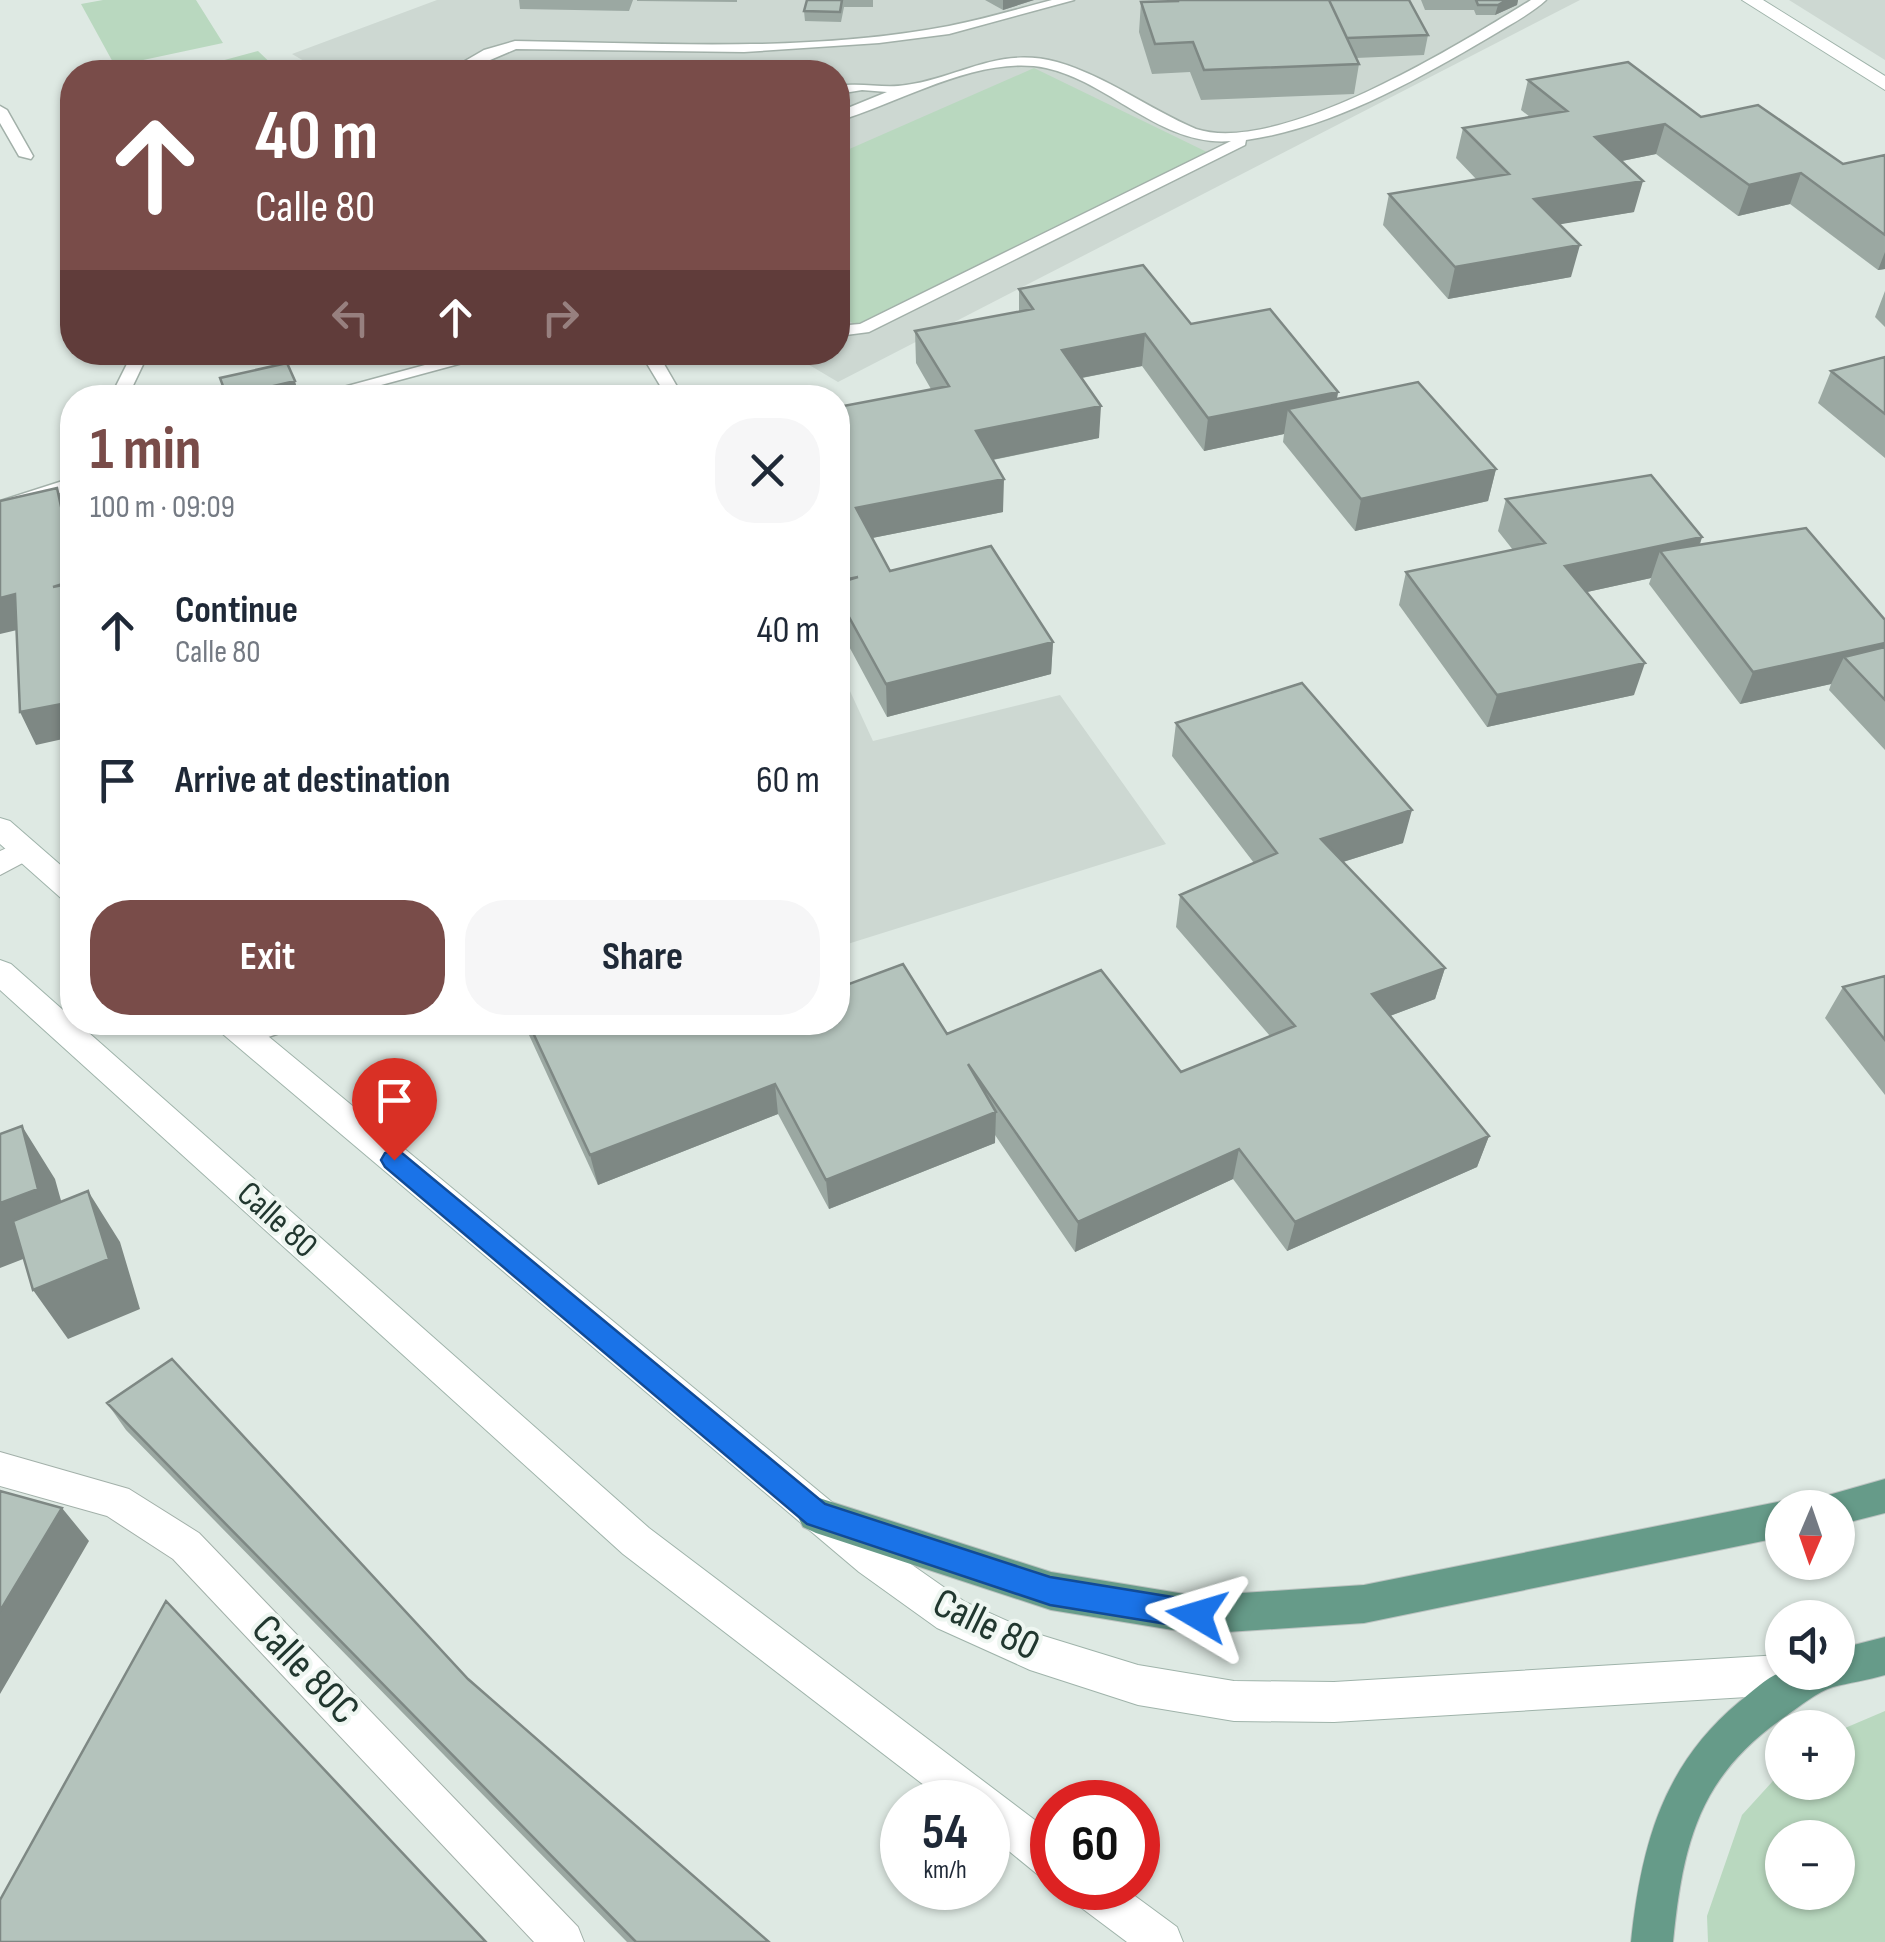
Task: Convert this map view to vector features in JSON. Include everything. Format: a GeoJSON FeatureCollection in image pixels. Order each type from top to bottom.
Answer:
{"type":"FeatureCollection","features":[{"type":"Feature","properties":{"kind":"main road"},"geometry":{"type":"LineString","coordinates":[[1750,0],[1885,84]]}},
{"type":"Feature","properties":{"kind":"main road"},"geometry":{"type":"LineString","coordinates":[[0,828],[12,858],[60,884]]}},
{"type":"Feature","properties":{"kind":"main road","name":"Calle 80"},"geometry":{"type":"LineString","coordinates":[[0,972],[60,1026]]}},
{"type":"Feature","properties":{"kind":"main road","name":"Calle 80"},"geometry":{"type":"LineString","coordinates":[[70,1035],[636,1541],[950,1780]]}},
{"type":"Feature","properties":{"kind":"main road","name":"Calle 80"},"geometry":{"type":"LineString","coordinates":[[244,1035],[816,1514],[951,1615],[1030,1652],[1138,1685],[1234,1701],[1334,1702],[1765,1676]]}},
{"type":"Feature","properties":{"kind":"main road","name":"Calle 80C"},"geometry":{"type":"LineString","coordinates":[[0,1469],[116,1501],[186,1546],[563,1942]]}},
{"type":"Feature","properties":{"kind":"main road"},"geometry":{"type":"LineString","coordinates":[[1855,1504],[1885,1496]]}},
{"type":"Feature","properties":{"kind":"main road"},"geometry":{"type":"LineString","coordinates":[[816,1514],[1050,1591],[1197,1615],[1364,1604],[1765,1522]]}},
{"type":"Feature","properties":{"kind":"main road"},"geometry":{"type":"LineString","coordinates":[[1855,1664],[1885,1656]]}},
{"type":"Feature","properties":{"kind":"main road"},"geometry":{"type":"LineString","coordinates":[[1652,1942],[1660,1867],[1684,1801],[1718,1746],[1766,1703],[1790,1690]]}},
{"type":"Feature","properties":{"kind":"main road"},"geometry":{"type":"LineString","coordinates":[[1010,1826],[1030,1842]]}},
{"type":"Feature","properties":{"kind":"main road"},"geometry":{"type":"LineString","coordinates":[[1119,1910],[1162,1942]]}},
{"type":"Feature","properties":{"kind":"lane"},"geometry":{"type":"LineString","coordinates":[[475,60],[515,45],[744,48],[879,40],[949,30],[1068,0]]}},
{"type":"Feature","properties":{"kind":"lane"},"geometry":{"type":"LineString","coordinates":[[850,331],[864,329],[1251,136],[1327,112],[1412,73],[1492,31],[1540,0]]}},
{"type":"Feature","properties":{"kind":"lane"},"geometry":{"type":"LineString","coordinates":[[850,113],[993,64],[1036,62],[1068,69],[1210,138],[1251,136]]}},
{"type":"Feature","properties":{"kind":"lane"},"geometry":{"type":"LineString","coordinates":[[850,88],[914,91]]}},
{"type":"Feature","properties":{"kind":"lane"},"geometry":{"type":"LineString","coordinates":[[0,110],[26,156]]}},
{"type":"Feature","properties":{"kind":"lane"},"geometry":{"type":"LineString","coordinates":[[363,385],[443,365]]}},
{"type":"Feature","properties":{"kind":"lane"},"geometry":{"type":"LineString","coordinates":[[0,507],[60,487]]}},
{"type":"Feature","properties":{"kind":"shaded area"},"geometry":{"type":"Polygon","coordinates":[[[437,0],[1580,0],[838,382],[809,365],[850,365],[850,60],[302,60],[292,54],[437,0]]]}},
{"type":"Feature","properties":{"kind":"shaded area"},"geometry":{"type":"Polygon","coordinates":[[[1789,0],[1885,0],[1885,60],[1789,0]]]}},
{"type":"Feature","properties":{"kind":"shaded area"},"geometry":{"type":"Polygon","coordinates":[[[850,691],[873,741],[1060,695],[1166,844],[850,943],[850,691]]]}},
{"type":"Feature","properties":{"kind":"green space"},"geometry":{"type":"Polygon","coordinates":[[[103,0],[196,0],[223,43],[143,60],[112,60],[81,4],[103,0]]]}},
{"type":"Feature","properties":{"kind":"green space"},"geometry":{"type":"Polygon","coordinates":[[[258,51],[267,60],[225,60],[258,51]]]}},
{"type":"Feature","properties":{"kind":"green space"},"geometry":{"type":"Polygon","coordinates":[[[1034,68],[1211,154],[859,327],[850,321],[850,149],[1034,68]]]}},
{"type":"Feature","properties":{"kind":"green space"},"geometry":{"type":"Polygon","coordinates":[[[1885,1711],[1885,1942],[1708,1942],[1707,1916],[1742,1815],[1765,1790],[1765,1800],[1855,1800],[1855,1724],[1885,1711]]]}},
{"type":"Feature","properties":{"kind":"building"},"geometry":{"type":"Polygon","coordinates":[[[807,0],[842,0],[840,12],[804,11],[807,0]]]}},
{"type":"Feature","properties":{"kind":"building"},"geometry":{"type":"Polygon","coordinates":[[[1329,0],[1359,64],[1204,70],[1193,42],[1155,44],[1141,2],[1329,0]]]}},
{"type":"Feature","properties":{"kind":"building"},"geometry":{"type":"Polygon","coordinates":[[[1329,0],[1409,0],[1428,35],[1347,38],[1329,0]]]}},
{"type":"Feature","properties":{"kind":"building"},"geometry":{"type":"Polygon","coordinates":[[[1476,0],[1507,0],[1498,5],[1478,5],[1476,0]]]}},
{"type":"Feature","properties":{"kind":"building"},"geometry":{"type":"Polygon","coordinates":[[[1628,62],[1701,117],[1758,105],[1843,164],[1885,155],[1885,235],[1801,173],[1749,185],[1665,124],[1595,137],[1643,181],[1534,199],[1580,245],[1455,267],[1389,194],[1509,174],[1463,128],[1567,111],[1528,80],[1628,62]]]}},
{"type":"Feature","properties":{"kind":"building"},"geometry":{"type":"Polygon","coordinates":[[[1143,265],[1191,324],[1270,309],[1338,392],[1208,418],[1145,334],[1062,350],[1101,406],[976,431],[1004,479],[856,508],[890,571],[991,546],[1053,642],[886,684],[850,619],[850,579],[858,577],[850,579],[850,405],[949,386],[915,331],[1033,309],[1019,289],[1143,265]]]}},
{"type":"Feature","properties":{"kind":"building"},"geometry":{"type":"Polygon","coordinates":[[[1885,357],[1885,414],[1831,371],[1885,357]]]}},
{"type":"Feature","properties":{"kind":"building"},"geometry":{"type":"Polygon","coordinates":[[[288,365],[295,381],[278,385],[223,385],[220,378],[288,365]]]}},
{"type":"Feature","properties":{"kind":"building"},"geometry":{"type":"Polygon","coordinates":[[[1418,382],[1496,469],[1361,499],[1288,409],[1418,382]]]}},
{"type":"Feature","properties":{"kind":"building"},"geometry":{"type":"Polygon","coordinates":[[[1651,475],[1702,537],[1565,566],[1645,663],[1497,695],[1406,572],[1545,543],[1506,499],[1651,475]]]}},
{"type":"Feature","properties":{"kind":"building"},"geometry":{"type":"Polygon","coordinates":[[[57,488],[60,585],[53,587],[60,586],[60,704],[20,712],[15,594],[0,598],[0,501],[57,488]]]}},
{"type":"Feature","properties":{"kind":"building"},"geometry":{"type":"Polygon","coordinates":[[[1806,528],[1885,620],[1885,643],[1753,672],[1660,551],[1806,528]]]}},
{"type":"Feature","properties":{"kind":"building"},"geometry":{"type":"Polygon","coordinates":[[[1885,647],[1885,700],[1844,657],[1885,647]]]}},
{"type":"Feature","properties":{"kind":"building"},"geometry":{"type":"Polygon","coordinates":[[[1302,683],[1412,810],[1321,839],[1445,968],[1372,994],[1489,1136],[1295,1222],[1239,1149],[1078,1222],[968,1064],[996,1112],[826,1180],[775,1084],[590,1155],[534,1035],[850,1035],[850,984],[903,964],[947,1034],[1101,970],[1181,1072],[1295,1026],[1180,895],[1277,853],[1176,723],[1302,683]]]}},
{"type":"Feature","properties":{"kind":"building"},"geometry":{"type":"Polygon","coordinates":[[[1885,976],[1885,1040],[1843,987],[1885,976]]]}},
{"type":"Feature","properties":{"kind":"building"},"geometry":{"type":"Polygon","coordinates":[[[22,1126],[38,1189],[0,1203],[0,1134],[22,1126]]]}},
{"type":"Feature","properties":{"kind":"building"},"geometry":{"type":"Polygon","coordinates":[[[88,1191],[109,1259],[33,1290],[13,1221],[88,1191]]]}},
{"type":"Feature","properties":{"kind":"building"},"geometry":{"type":"Polygon","coordinates":[[[172,1359],[468,1679],[769,1942],[636,1942],[107,1403],[172,1359]]]}},
{"type":"Feature","properties":{"kind":"building"},"geometry":{"type":"Polygon","coordinates":[[[0,1491],[62,1508],[0,1611],[0,1491]]]}},
{"type":"Feature","properties":{"kind":"building"},"geometry":{"type":"Polygon","coordinates":[[[166,1601],[486,1942],[0,1942],[0,1900],[166,1601]]]}},
{"type":"Feature","properties":{"kind":"route"},"geometry":{"type":"LineString","coordinates":[[394,1160],[816,1514],[1050,1591],[1197,1615]]}}]}
